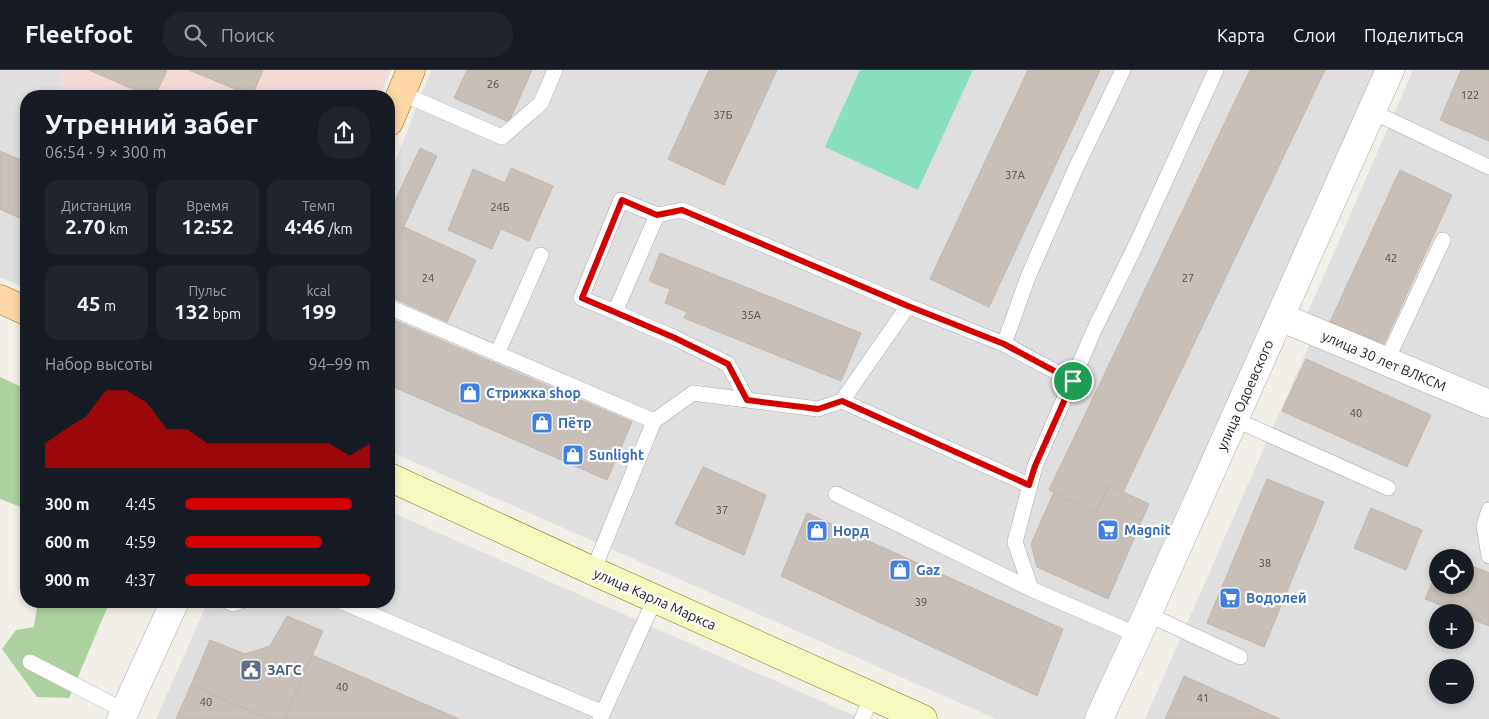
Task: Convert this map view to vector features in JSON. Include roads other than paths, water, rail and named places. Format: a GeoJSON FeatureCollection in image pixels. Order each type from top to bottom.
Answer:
{"type":"FeatureCollection","features":[{"type":"Feature","properties":{"kind":"main road"},"geometry":{"type":"LineString","coordinates":[[395,108],[406,82]]}},
{"type":"Feature","properties":{"kind":"main road"},"geometry":{"type":"LineString","coordinates":[[0,299],[20,308]]}},
{"type":"Feature","properties":{"kind":"main road","name":"улица Карла Маркса"},"geometry":{"type":"LineString","coordinates":[[395,479],[655,599],[867,708],[923,719]]}},
{"type":"Feature","properties":{"kind":"street","name":"улица Одоевского"},"geometry":{"type":"LineString","coordinates":[[1099,719],[1373,112],[1390,70]]}},
{"type":"Feature","properties":{"kind":"street","name":"улица 30 лет ВЛКСМ"},"geometry":{"type":"LineString","coordinates":[[1280,317],[1489,404]]}},
{"type":"Feature","properties":{"kind":"street"},"geometry":{"type":"LineString","coordinates":[[123,715],[172,608]]}},
{"type":"Feature","properties":{"kind":"lane"},"geometry":{"type":"LineString","coordinates":[[406,82],[502,136],[541,103],[555,70]]}},
{"type":"Feature","properties":{"kind":"lane"},"geometry":{"type":"LineString","coordinates":[[1004,344],[1028,277],[1075,170],[1123,70]]}},
{"type":"Feature","properties":{"kind":"lane"},"geometry":{"type":"LineString","coordinates":[[1031,589],[1015,542],[1035,466],[1095,328],[1135,247],[1216,70]]}},
{"type":"Feature","properties":{"kind":"lane"},"geometry":{"type":"LineString","coordinates":[[1373,112],[1489,167]]}},
{"type":"Feature","properties":{"kind":"lane"},"geometry":{"type":"LineString","coordinates":[[747,400],[728,364],[675,338],[582,298],[622,200],[657,215],[682,210],[908,306],[1004,344],[1073,381]]}},
{"type":"Feature","properties":{"kind":"lane"},"geometry":{"type":"LineString","coordinates":[[615,312],[657,215]]}},
{"type":"Feature","properties":{"kind":"lane"},"geometry":{"type":"LineString","coordinates":[[1386,362],[1443,240]]}},
{"type":"Feature","properties":{"kind":"lane"},"geometry":{"type":"LineString","coordinates":[[498,354],[541,256]]}},
{"type":"Feature","properties":{"kind":"lane"},"geometry":{"type":"LineString","coordinates":[[593,571],[654,421],[693,393],[818,409],[842,401],[908,306]]}},
{"type":"Feature","properties":{"kind":"lane"},"geometry":{"type":"LineString","coordinates":[[395,310],[654,421]]}},
{"type":"Feature","properties":{"kind":"lane"},"geometry":{"type":"LineString","coordinates":[[842,401],[1029,485]]}},
{"type":"Feature","properties":{"kind":"lane"},"geometry":{"type":"LineString","coordinates":[[1234,419],[1388,488]]}},
{"type":"Feature","properties":{"kind":"lane"},"geometry":{"type":"LineString","coordinates":[[836,494],[1031,589],[1240,657]]}},
{"type":"Feature","properties":{"kind":"lane"},"geometry":{"type":"LineString","coordinates":[[1489,510],[1484,526],[1489,556]]}},
{"type":"Feature","properties":{"kind":"lane"},"geometry":{"type":"LineString","coordinates":[[356,608],[601,716],[655,599]]}},
{"type":"Feature","properties":{"kind":"lane"},"geometry":{"type":"LineString","coordinates":[[30,662],[123,715]]}},
{"type":"Feature","properties":{"kind":"place","name":"Стрижка shop"},"geometry":{"type":"Point","coordinates":[470,393]}},
{"type":"Feature","properties":{"kind":"place","name":"Пётр"},"geometry":{"type":"Point","coordinates":[542,423]}},
{"type":"Feature","properties":{"kind":"place","name":"Sunlight"},"geometry":{"type":"Point","coordinates":[573,455]}},
{"type":"Feature","properties":{"kind":"place","name":"Magnit"},"geometry":{"type":"Point","coordinates":[1108,530]}},
{"type":"Feature","properties":{"kind":"place","name":"Норд"},"geometry":{"type":"Point","coordinates":[817,531]}},
{"type":"Feature","properties":{"kind":"place","name":"Gaz"},"geometry":{"type":"Point","coordinates":[900,570]}},
{"type":"Feature","properties":{"kind":"place","name":"Водолей"},"geometry":{"type":"Point","coordinates":[1230,598]}},
{"type":"Feature","properties":{"kind":"place","name":"ЗАГС"},"geometry":{"type":"Point","coordinates":[251,670]}}]}
